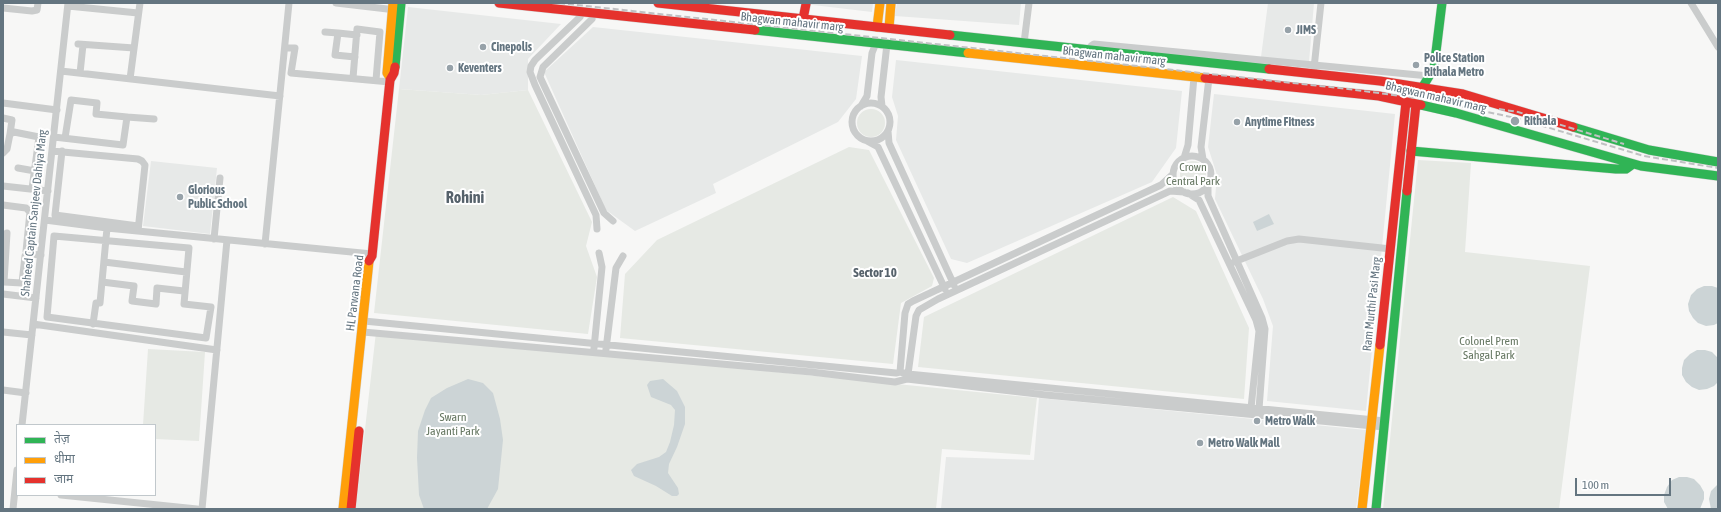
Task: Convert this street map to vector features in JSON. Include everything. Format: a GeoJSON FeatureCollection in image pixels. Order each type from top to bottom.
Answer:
{"type":"FeatureCollection","features":[{"type":"Feature","properties":{"kind":"main road","name":"Bhagwan mahavir marg"},"geometry":{"type":"LineString","coordinates":[[499,3],[1379,96],[1456,112],[1641,166],[1718,176]]}},
{"type":"Feature","properties":{"kind":"main road","name":"Bhagwan mahavir marg"},"geometry":{"type":"LineString","coordinates":[[658,3],[688,5],[1091,50],[1314,69],[1463,94],[1649,150],[1718,162]]}},
{"type":"Feature","properties":{"kind":"main road"},"geometry":{"type":"LineString","coordinates":[[877,27],[880,3]]}},
{"type":"Feature","properties":{"kind":"main road"},"geometry":{"type":"LineString","coordinates":[[888,28],[891,3]]}},
{"type":"Feature","properties":{"kind":"main road"},"geometry":{"type":"LineString","coordinates":[[1422,88],[1434,68],[1442,3]]}},
{"type":"Feature","properties":{"kind":"main road"},"geometry":{"type":"LineString","coordinates":[[803,19],[806,4]]}},
{"type":"Feature","properties":{"kind":"main road","name":"HL Parwana Road"},"geometry":{"type":"LineString","coordinates":[[343,509],[366,332],[369,261],[372,255],[390,81],[387,72],[397,7]]}},
{"type":"Feature","properties":{"kind":"main road"},"geometry":{"type":"LineString","coordinates":[[1111,52],[1111,68]]}},
{"type":"Feature","properties":{"kind":"main road","name":"Ram Murthi Pasi Marg"},"geometry":{"type":"LineString","coordinates":[[1362,509],[1406,102]]}},
{"type":"Feature","properties":{"kind":"main road","name":"Ram Murthi Pasi Marg"},"geometry":{"type":"LineString","coordinates":[[1376,509],[1416,104]]}},
{"type":"Feature","properties":{"kind":"main road"},"geometry":{"type":"LineString","coordinates":[[1411,151],[1616,169],[1626,169],[1633,164]]}},
{"type":"Feature","properties":{"kind":"main road"},"geometry":{"type":"LineString","coordinates":[[351,509],[366,332]]}},
{"type":"Feature","properties":{"kind":"street"},"geometry":{"type":"LineString","coordinates":[[3,8],[32,12],[37,10],[38,3]]}},
{"type":"Feature","properties":{"kind":"street"},"geometry":{"type":"LineString","coordinates":[[130,79],[140,3]]}},
{"type":"Feature","properties":{"kind":"street"},"geometry":{"type":"LineString","coordinates":[[265,244],[289,3]]}},
{"type":"Feature","properties":{"kind":"street"},"geometry":{"type":"LineString","coordinates":[[336,3],[397,7]]}},
{"type":"Feature","properties":{"kind":"street"},"geometry":{"type":"LineString","coordinates":[[1024,43],[1029,3]]}},
{"type":"Feature","properties":{"kind":"street"},"geometry":{"type":"LineString","coordinates":[[1314,69],[1321,3]]}},
{"type":"Feature","properties":{"kind":"street"},"geometry":{"type":"LineString","coordinates":[[1692,3],[1718,47]]}},
{"type":"Feature","properties":{"kind":"street"},"geometry":{"type":"LineString","coordinates":[[68,5],[138,13]]}},
{"type":"Feature","properties":{"kind":"street","name":"Shaheed Captain Sanjeev Dahiya Marg"},"geometry":{"type":"LineString","coordinates":[[22,424],[68,5]]}},
{"type":"Feature","properties":{"kind":"street"},"geometry":{"type":"LineString","coordinates":[[580,18],[535,60],[531,66],[530,72],[596,215],[597,229]]}},
{"type":"Feature","properties":{"kind":"street"},"geometry":{"type":"LineString","coordinates":[[592,19],[543,67],[540,77],[604,213],[613,221]]}},
{"type":"Feature","properties":{"kind":"street"},"geometry":{"type":"LineString","coordinates":[[353,78],[357,30],[380,32],[376,80]]}},
{"type":"Feature","properties":{"kind":"street"},"geometry":{"type":"LineString","coordinates":[[324,32],[357,35]]}},
{"type":"Feature","properties":{"kind":"street"},"geometry":{"type":"LineString","coordinates":[[338,33],[335,55],[355,57]]}},
{"type":"Feature","properties":{"kind":"street"},"geometry":{"type":"LineString","coordinates":[[876,43],[872,53],[867,96],[854,114],[852,126],[857,135],[878,147],[948,294]]}},
{"type":"Feature","properties":{"kind":"street"},"geometry":{"type":"LineString","coordinates":[[80,73],[80,44],[134,48]]}},
{"type":"Feature","properties":{"kind":"street"},"geometry":{"type":"LineString","coordinates":[[887,44],[881,97],[882,106],[890,119],[888,132],[889,143],[956,291]]}},
{"type":"Feature","properties":{"kind":"street"},"geometry":{"type":"LineString","coordinates":[[1091,50],[1091,46],[1094,44],[1314,69],[1429,76]]}},
{"type":"Feature","properties":{"kind":"street"},"geometry":{"type":"LineString","coordinates":[[285,48],[295,48],[291,73],[390,81]]}},
{"type":"Feature","properties":{"kind":"street"},"geometry":{"type":"LineString","coordinates":[[61,71],[280,96]]}},
{"type":"Feature","properties":{"kind":"street"},"geometry":{"type":"LineString","coordinates":[[1184,158],[1188,145],[1194,77]]}},
{"type":"Feature","properties":{"kind":"street"},"geometry":{"type":"LineString","coordinates":[[1203,159],[1201,146],[1210,78]]}},
{"type":"Feature","properties":{"kind":"street"},"geometry":{"type":"LineString","coordinates":[[65,138],[71,100],[97,103],[96,114],[154,119]]}},
{"type":"Feature","properties":{"kind":"street"},"geometry":{"type":"LineString","coordinates":[[3,103],[57,110]]}},
{"type":"Feature","properties":{"kind":"street"},"geometry":{"type":"LineString","coordinates":[[861,106],[872,103],[882,106]]}},
{"type":"Feature","properties":{"kind":"street"},"geometry":{"type":"LineString","coordinates":[[54,137],[123,145],[127,117]]}},
{"type":"Feature","properties":{"kind":"street"},"geometry":{"type":"LineString","coordinates":[[3,118],[12,120],[7,149],[3,153]]}},
{"type":"Feature","properties":{"kind":"street"},"geometry":{"type":"LineString","coordinates":[[10,134],[14,132],[39,137],[32,189]]}},
{"type":"Feature","properties":{"kind":"street"},"geometry":{"type":"LineString","coordinates":[[867,141],[878,140],[888,132]]}},
{"type":"Feature","properties":{"kind":"street"},"geometry":{"type":"LineString","coordinates":[[52,151],[138,159],[142,161],[145,165],[138,228]]}},
{"type":"Feature","properties":{"kind":"street"},"geometry":{"type":"LineString","coordinates":[[62,152],[55,215],[214,239],[372,255]]}},
{"type":"Feature","properties":{"kind":"street"},"geometry":{"type":"LineString","coordinates":[[900,372],[905,313],[908,304],[920,296],[1161,185],[1173,174],[1177,164],[1184,158],[1192,156],[1203,159],[1208,164],[1211,173],[1208,186],[1208,196],[1259,331],[1255,408]]}},
{"type":"Feature","properties":{"kind":"street"},"geometry":{"type":"LineString","coordinates":[[18,168],[35,171]]}},
{"type":"Feature","properties":{"kind":"street"},"geometry":{"type":"LineString","coordinates":[[1173,174],[1176,185],[1186,193],[1199,200],[1234,263]]}},
{"type":"Feature","properties":{"kind":"street"},"geometry":{"type":"LineString","coordinates":[[214,239],[220,178]]}},
{"type":"Feature","properties":{"kind":"street"},"geometry":{"type":"LineString","coordinates":[[3,186],[48,191]]}},
{"type":"Feature","properties":{"kind":"street"},"geometry":{"type":"LineString","coordinates":[[901,380],[908,374],[916,316],[919,310],[948,294],[1170,191],[1197,193],[1208,186]]}},
{"type":"Feature","properties":{"kind":"street"},"geometry":{"type":"LineString","coordinates":[[3,205],[26,208],[30,212],[26,251],[29,254]]}},
{"type":"Feature","properties":{"kind":"street"},"geometry":{"type":"LineString","coordinates":[[45,220],[107,228],[138,228]]}},
{"type":"Feature","properties":{"kind":"street"},"geometry":{"type":"LineString","coordinates":[[93,324],[96,303],[100,303],[107,228]]}},
{"type":"Feature","properties":{"kind":"street"},"geometry":{"type":"LineString","coordinates":[[7,232],[3,282],[22,283],[25,256],[29,254],[41,255]]}},
{"type":"Feature","properties":{"kind":"street"},"geometry":{"type":"LineString","coordinates":[[54,236],[107,240],[189,248],[184,290],[184,304],[211,307],[206,338],[48,317],[54,236]]}},
{"type":"Feature","properties":{"kind":"street"},"geometry":{"type":"LineString","coordinates":[[1234,263],[1287,241],[1299,239],[1391,249]]}},
{"type":"Feature","properties":{"kind":"street"},"geometry":{"type":"LineString","coordinates":[[202,509],[227,240]]}},
{"type":"Feature","properties":{"kind":"street"},"geometry":{"type":"LineString","coordinates":[[594,352],[602,267],[599,253]]}},
{"type":"Feature","properties":{"kind":"street"},"geometry":{"type":"LineString","coordinates":[[605,353],[616,268],[623,256]]}},
{"type":"Feature","properties":{"kind":"street"},"geometry":{"type":"LineString","coordinates":[[104,262],[186,272]]}},
{"type":"Feature","properties":{"kind":"street"},"geometry":{"type":"LineString","coordinates":[[102,282],[134,286],[132,301],[156,304],[157,288],[184,290]]}},
{"type":"Feature","properties":{"kind":"street"},"geometry":{"type":"LineString","coordinates":[[3,294],[36,298]]}},
{"type":"Feature","properties":{"kind":"street"},"geometry":{"type":"LineString","coordinates":[[367,320],[595,344],[900,372],[1255,408],[1371,423]]}},
{"type":"Feature","properties":{"kind":"street"},"geometry":{"type":"LineString","coordinates":[[33,324],[217,350]]}},
{"type":"Feature","properties":{"kind":"street"},"geometry":{"type":"LineString","coordinates":[[150,340],[151,331]]}},
{"type":"Feature","properties":{"kind":"street"},"geometry":{"type":"LineString","coordinates":[[3,332],[32,335]]}},
{"type":"Feature","properties":{"kind":"street"},"geometry":{"type":"LineString","coordinates":[[366,332],[811,372],[895,382],[907,379],[1054,395],[1384,424]]}},
{"type":"Feature","properties":{"kind":"street"},"geometry":{"type":"LineString","coordinates":[[3,390],[26,392]]}},
{"type":"Feature","properties":{"kind":"street"},"geometry":{"type":"LineString","coordinates":[[12,509],[16,490]]}},
{"type":"Feature","properties":{"kind":"street"},"geometry":{"type":"LineString","coordinates":[[68,496],[127,505],[197,509]]}},
{"type":"Feature","properties":{"kind":"shaded area"},"geometry":{"type":"Polygon","coordinates":[[[796,3],[873,3],[872,12],[796,3]]]}},
{"type":"Feature","properties":{"kind":"shaded area"},"geometry":{"type":"Polygon","coordinates":[[[897,3],[1021,3],[1019,25],[895,16],[897,3]]]}},
{"type":"Feature","properties":{"kind":"shaded area","name":"JIMS"},"geometry":{"type":"Polygon","coordinates":[[[1268,3],[1314,3],[1309,62],[1261,57],[1268,3]]]}},
{"type":"Feature","properties":{"kind":"shaded area"},"geometry":{"type":"Polygon","coordinates":[[[408,7],[561,24],[528,59],[528,90],[481,95],[399,89],[408,7]]]}},
{"type":"Feature","properties":{"kind":"shaded area"},"geometry":{"type":"Polygon","coordinates":[[[593,27],[862,56],[856,99],[838,122],[713,184],[716,193],[635,231],[606,210],[544,72],[593,27]]]}},
{"type":"Feature","properties":{"kind":"shaded area"},"geometry":{"type":"Polygon","coordinates":[[[896,60],[1182,91],[1176,148],[1152,182],[967,263],[951,259],[896,140],[898,116],[892,97],[896,60]]]}},
{"type":"Feature","properties":{"kind":"shaded area"},"geometry":{"type":"Polygon","coordinates":[[[1214,94],[1395,114],[1366,411],[1267,401],[1273,326],[1263,299],[1215,199],[1217,175],[1208,147],[1214,94]]]}},
{"type":"Feature","properties":{"kind":"shaded area","name":"Glorious Public School"},"geometry":{"type":"Polygon","coordinates":[[[151,161],[217,168],[210,234],[143,226],[151,161]]]}},
{"type":"Feature","properties":{"kind":"shaded area"},"geometry":{"type":"Polygon","coordinates":[[[1269,214],[1274,224],[1257,231],[1253,222],[1269,214]]]}},
{"type":"Feature","properties":{"kind":"shaded area"},"geometry":{"type":"Polygon","coordinates":[[[1704,286],[1718,288],[1718,323],[1714,325],[1706,326],[1698,323],[1689,311],[1688,304],[1691,295],[1697,289],[1704,286]]]}},
{"type":"Feature","properties":{"kind":"shaded area"},"geometry":{"type":"Polygon","coordinates":[[[1697,350],[1712,352],[1718,358],[1718,382],[1714,386],[1707,389],[1699,390],[1692,387],[1686,382],[1682,375],[1684,360],[1697,350]]]}},
{"type":"Feature","properties":{"kind":"shaded area"},"geometry":{"type":"Polygon","coordinates":[[[468,379],[483,383],[493,393],[500,419],[503,440],[498,489],[487,509],[424,509],[419,495],[417,458],[418,431],[425,410],[431,398],[447,388],[468,379]]]}},
{"type":"Feature","properties":{"kind":"shaded area"},"geometry":{"type":"Polygon","coordinates":[[[663,379],[677,391],[685,407],[685,424],[669,464],[668,473],[678,488],[679,494],[677,496],[672,496],[656,486],[634,476],[631,470],[637,464],[659,457],[666,452],[670,442],[674,425],[675,410],[671,405],[651,397],[647,385],[650,381],[663,379]]]}},
{"type":"Feature","properties":{"kind":"shaded area","name":"Metro Walk Mall"},"geometry":{"type":"Polygon","coordinates":[[[1039,398],[1366,430],[1356,509],[941,509],[946,457],[1034,460],[1039,398]]]}},
{"type":"Feature","properties":{"kind":"shaded area"},"geometry":{"type":"Polygon","coordinates":[[[1679,477],[1694,479],[1700,485],[1704,492],[1704,499],[1700,509],[1668,509],[1664,502],[1664,495],[1672,480],[1679,477]]]}},
{"type":"Feature","properties":{"kind":"shaded area"},"geometry":{"type":"Polygon","coordinates":[[[1718,484],[1718,509],[1711,509],[1709,499],[1711,491],[1718,484]]]}},
{"type":"Feature","properties":{"kind":"green space"},"geometry":{"type":"Polygon","coordinates":[[[399,89],[481,95],[528,90],[592,222],[586,246],[597,277],[588,334],[374,313],[399,89]]]}},
{"type":"Feature","properties":{"kind":"green space"},"geometry":{"type":"Polygon","coordinates":[[[871,109],[877,110],[881,113],[884,117],[884,129],[881,133],[877,136],[871,137],[865,136],[861,133],[858,129],[857,123],[858,117],[861,113],[865,110],[871,109]]]}},
{"type":"Feature","properties":{"kind":"green space"},"geometry":{"type":"Polygon","coordinates":[[[849,147],[869,150],[934,278],[932,286],[901,303],[893,364],[620,338],[625,274],[657,240],[849,147]]]}},
{"type":"Feature","properties":{"kind":"green space","name":"Colonel Prem Sahgal Park"},"geometry":{"type":"Polygon","coordinates":[[[1418,160],[1471,163],[1465,252],[1590,266],[1559,509],[1383,509],[1418,160]]]}},
{"type":"Feature","properties":{"kind":"green space","name":"Crown Central Park"},"geometry":{"type":"Polygon","coordinates":[[[1193,161],[1203,164],[1206,174],[1203,184],[1193,187],[1183,184],[1180,174],[1183,164],[1193,161]]]}},
{"type":"Feature","properties":{"kind":"green space"},"geometry":{"type":"Polygon","coordinates":[[[1173,197],[1196,211],[1249,328],[1244,399],[918,367],[924,317],[1173,197]]]}},
{"type":"Feature","properties":{"kind":"green space","name":"Swarn Jayanti Park"},"geometry":{"type":"Polygon","coordinates":[[[376,332],[1037,398],[1030,455],[942,449],[936,509],[356,509],[376,332]]]}},
{"type":"Feature","properties":{"kind":"green space"},"geometry":{"type":"Polygon","coordinates":[[[148,349],[205,352],[199,441],[156,439],[156,424],[143,424],[148,349]]]}},
{"type":"Feature","properties":{"kind":"railway"},"geometry":{"type":"LineString","coordinates":[[559,3],[1348,89],[1424,99],[1516,118],[1644,156],[1718,168]]}},
{"type":"Feature","properties":{"kind":"railway"},"geometry":{"type":"LineString","coordinates":[[1499,109],[1518,112],[1624,144]]}},
{"type":"Feature","properties":{"kind":"traffic: fast"},"geometry":{"type":"LineString","coordinates":[[395,67],[401,3]]}},
{"type":"Feature","properties":{"kind":"traffic: fast"},"geometry":{"type":"LineString","coordinates":[[1422,88],[1434,68],[1442,3]]}},
{"type":"Feature","properties":{"kind":"traffic: fast"},"geometry":{"type":"LineString","coordinates":[[755,30],[968,53]]}},
{"type":"Feature","properties":{"kind":"traffic: fast"},"geometry":{"type":"LineString","coordinates":[[950,35],[1269,69]]}},
{"type":"Feature","properties":{"kind":"traffic: fast"},"geometry":{"type":"LineString","coordinates":[[1421,105],[1456,113],[1641,166],[1718,176]]}},
{"type":"Feature","properties":{"kind":"traffic: fast"},"geometry":{"type":"LineString","coordinates":[[1573,127],[1649,150],[1718,162]]}},
{"type":"Feature","properties":{"kind":"traffic: fast"},"geometry":{"type":"LineString","coordinates":[[1411,151],[1616,169],[1626,169],[1633,164]]}},
{"type":"Feature","properties":{"kind":"traffic: fast"},"geometry":{"type":"LineString","coordinates":[[1376,509],[1407,191]]}},
{"type":"Feature","properties":{"kind":"traffic: slow"},"geometry":{"type":"LineString","coordinates":[[389,76],[387,73],[393,3]]}},
{"type":"Feature","properties":{"kind":"traffic: slow"},"geometry":{"type":"LineString","coordinates":[[877,27],[880,3]]}},
{"type":"Feature","properties":{"kind":"traffic: slow"},"geometry":{"type":"LineString","coordinates":[[889,28],[891,3]]}},
{"type":"Feature","properties":{"kind":"traffic: slow"},"geometry":{"type":"LineString","coordinates":[[968,53],[1205,78]]}},
{"type":"Feature","properties":{"kind":"traffic: slow"},"geometry":{"type":"LineString","coordinates":[[343,509],[369,261]]}},
{"type":"Feature","properties":{"kind":"traffic: slow"},"geometry":{"type":"LineString","coordinates":[[1362,509],[1380,345]]}},
{"type":"Feature","properties":{"kind":"traffic: jam"},"geometry":{"type":"LineString","coordinates":[[499,3],[755,30]]}},
{"type":"Feature","properties":{"kind":"traffic: jam"},"geometry":{"type":"LineString","coordinates":[[658,3],[950,35]]}},
{"type":"Feature","properties":{"kind":"traffic: jam"},"geometry":{"type":"LineString","coordinates":[[803,19],[806,4]]}},
{"type":"Feature","properties":{"kind":"traffic: jam"},"geometry":{"type":"LineString","coordinates":[[369,261],[372,256],[390,80],[394,73],[395,67]]}},
{"type":"Feature","properties":{"kind":"traffic: jam"},"geometry":{"type":"LineString","coordinates":[[1269,69],[1380,81],[1463,94],[1573,127]]}},
{"type":"Feature","properties":{"kind":"traffic: jam"},"geometry":{"type":"LineString","coordinates":[[1205,78],[1379,96],[1421,105]]}},
{"type":"Feature","properties":{"kind":"traffic: jam"},"geometry":{"type":"LineString","coordinates":[[1380,345],[1406,102]]}},
{"type":"Feature","properties":{"kind":"traffic: jam"},"geometry":{"type":"LineString","coordinates":[[1407,191],[1416,104]]}},
{"type":"Feature","properties":{"kind":"traffic: jam"},"geometry":{"type":"LineString","coordinates":[[351,509],[359,431]]}},
{"type":"Feature","properties":{"kind":"place","name":"JIMS"},"geometry":{"type":"Point","coordinates":[1288,30]}},
{"type":"Feature","properties":{"kind":"place","name":"Cinepolis"},"geometry":{"type":"Point","coordinates":[483,47]}},
{"type":"Feature","properties":{"kind":"place","name":"Police Station Rithala Metro"},"geometry":{"type":"Point","coordinates":[1416,65]}},
{"type":"Feature","properties":{"kind":"place","name":"Keventers"},"geometry":{"type":"Point","coordinates":[450,68]}},
{"type":"Feature","properties":{"kind":"place","name":"Rithala"},"geometry":{"type":"Point","coordinates":[1515,121]}},
{"type":"Feature","properties":{"kind":"place","name":"Anytime Fitness"},"geometry":{"type":"Point","coordinates":[1237,122]}},
{"type":"Feature","properties":{"kind":"place","name":"Glorious Public School"},"geometry":{"type":"Point","coordinates":[180,197]}},
{"type":"Feature","properties":{"kind":"place","name":"Metro Walk"},"geometry":{"type":"Point","coordinates":[1257,421]}},
{"type":"Feature","properties":{"kind":"place","name":"Metro Walk Mall"},"geometry":{"type":"Point","coordinates":[1200,443]}},
{"type":"Feature","properties":{"kind":"district","name":"Rohini"},"geometry":{"type":"Point","coordinates":[465,198]}},
{"type":"Feature","properties":{"kind":"district","name":"Sector 10"},"geometry":{"type":"Point","coordinates":[875,273]}}]}
